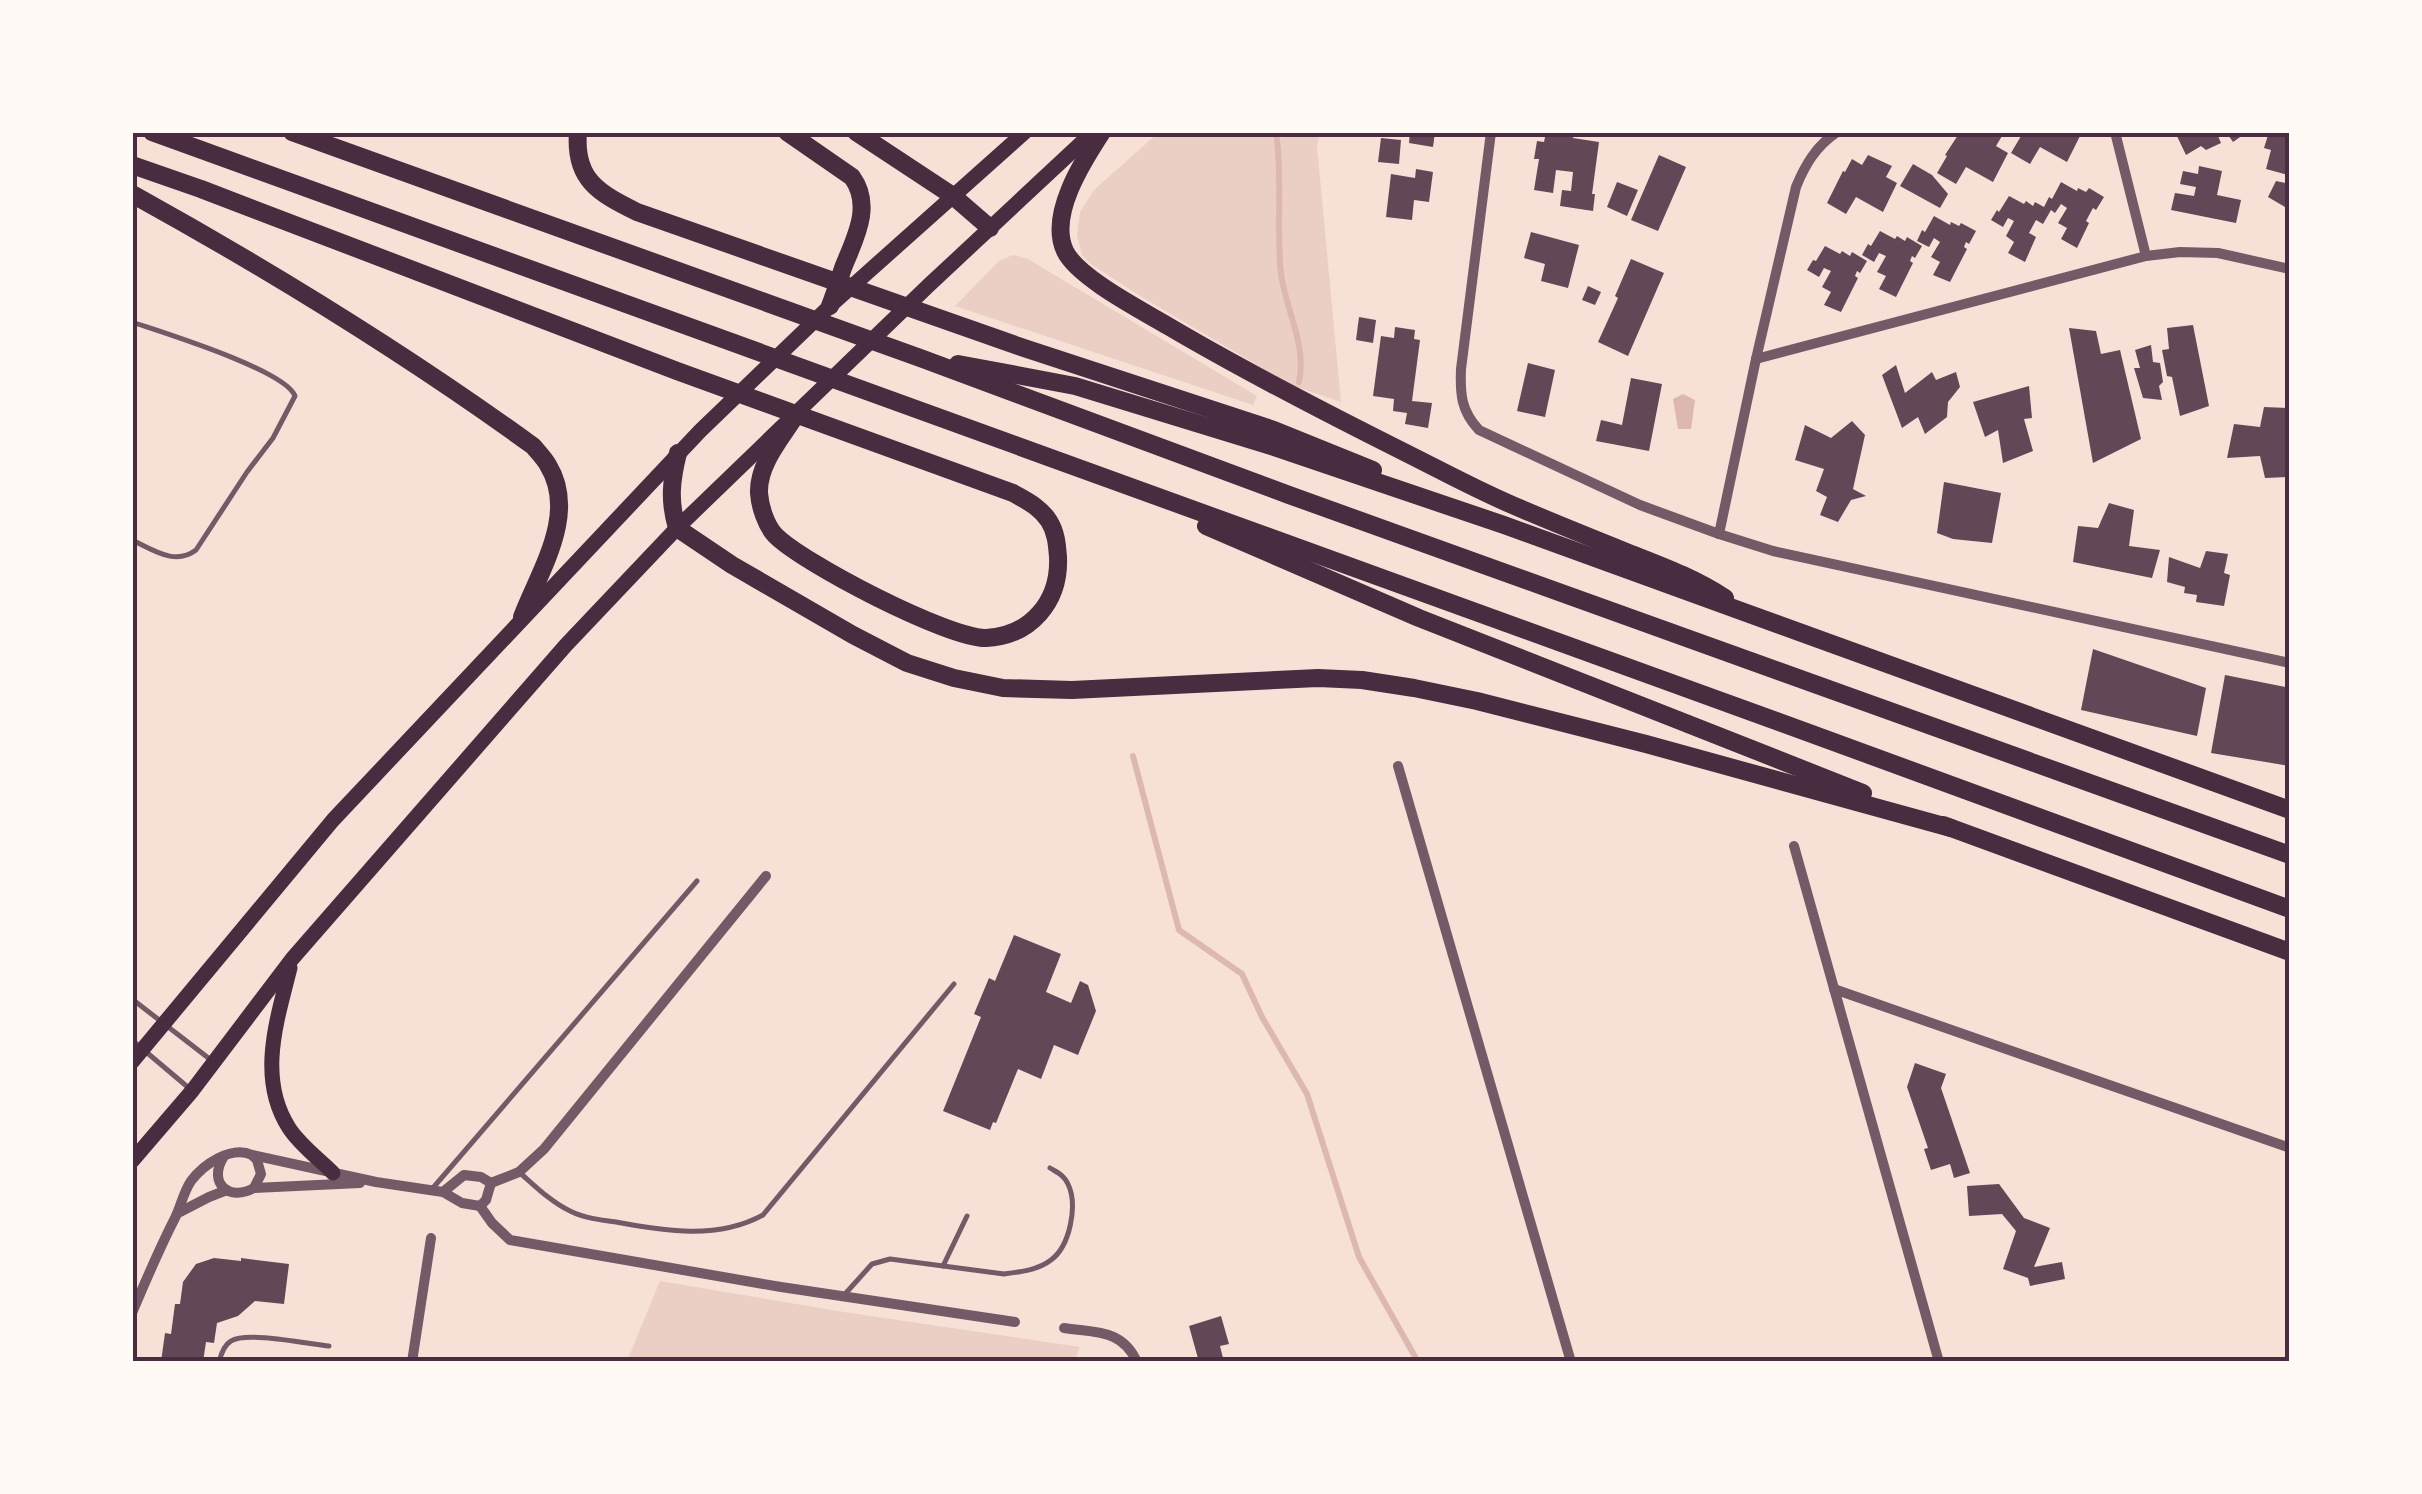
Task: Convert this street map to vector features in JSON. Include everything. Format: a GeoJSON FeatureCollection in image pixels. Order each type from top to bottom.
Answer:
{"type":"FeatureCollection","features":[{"type":"Feature","properties":{"kind":"highway"},"geometry":{"type":"LineString","coordinates":[[152,132],[2290,909]]}},
{"type":"Feature","properties":{"kind":"highway"},"geometry":{"type":"LineString","coordinates":[[292,132],[2290,856]]}},
{"type":"Feature","properties":{"kind":"highway"},"geometry":{"type":"LineString","coordinates":[[578,132],[580,168],[591,183],[603,195],[637,212],[1024,348],[1274,430],[1401,481],[1458,510]]}},
{"type":"Feature","properties":{"kind":"highway"},"geometry":{"type":"LineString","coordinates":[[787,132],[852,177],[859,187],[862,207],[856,237],[830,306]]}},
{"type":"Feature","properties":{"kind":"highway"},"geometry":{"type":"LineString","coordinates":[[856,132],[953,196],[990,228]]}},
{"type":"Feature","properties":{"kind":"highway"},"geometry":{"type":"LineString","coordinates":[[1102,132],[1070,189],[1060,228],[1070,260],[1090,277],[1310,406],[1506,502],[1705,585],[1755,617]]}},
{"type":"Feature","properties":{"kind":"highway"},"geometry":{"type":"LineString","coordinates":[[132,165],[677,372],[1013,493],[1038,507],[1050,522],[1057,542],[1056,585],[1050,601],[1024,628],[985,638],[964,635],[944,629],[802,556],[768,526],[759,492],[770,456],[794,418]]}},
{"type":"Feature","properties":{"kind":"highway"},"geometry":{"type":"LineString","coordinates":[[132,194],[248,258],[352,322],[533,446],[548,464],[556,483],[561,513],[522,617]]}},
{"type":"Feature","properties":{"kind":"highway"},"geometry":{"type":"LineString","coordinates":[[923,359],[1006,371],[1110,396],[1274,447],[2290,810]]}},
{"type":"Feature","properties":{"kind":"highway"},"geometry":{"type":"LineString","coordinates":[[678,453],[670,481],[677,528],[732,565],[853,635],[907,663],[954,678],[1003,688],[1072,690],[1318,678],[1362,680],[1477,701],[1951,828]]}},
{"type":"Feature","properties":{"kind":"highway"},"geometry":{"type":"LineString","coordinates":[[1085,471],[1419,618],[1951,828],[2290,952]]}},
{"type":"Feature","properties":{"kind":"main road"},"geometry":{"type":"LineString","coordinates":[[136,1050],[165,1023],[334,820],[700,430],[830,306],[1024,132]]}},
{"type":"Feature","properties":{"kind":"main road"},"geometry":{"type":"LineString","coordinates":[[132,1162],[192,1091],[292,959],[566,644],[677,528],[1093,132]]}},
{"type":"Feature","properties":{"kind":"main road"},"geometry":{"type":"LineString","coordinates":[[292,959],[276,1024],[271,1066],[274,1090],[290,1129],[333,1173]]}},
{"type":"Feature","properties":{"kind":"street"},"geometry":{"type":"LineString","coordinates":[[1491,132],[1461,369],[1463,408],[1479,430],[1640,505],[1772,550],[2290,663]]}},
{"type":"Feature","properties":{"kind":"street"},"geometry":{"type":"LineString","coordinates":[[1720,534],[1796,187],[1815,151],[1837,132]]}},
{"type":"Feature","properties":{"kind":"street"},"geometry":{"type":"LineString","coordinates":[[2115,132],[2146,256]]}},
{"type":"Feature","properties":{"kind":"street"},"geometry":{"type":"LineString","coordinates":[[1756,358],[2146,256],[2180,252],[2218,254],[2290,269]]}},
{"type":"Feature","properties":{"kind":"street"},"geometry":{"type":"LineString","coordinates":[[1398,766],[1571,1362]]}},
{"type":"Feature","properties":{"kind":"street"},"geometry":{"type":"LineString","coordinates":[[1794,846],[1939,1362]]}},
{"type":"Feature","properties":{"kind":"street"},"geometry":{"type":"LineString","coordinates":[[480,1206],[492,1183],[518,1172],[544,1149],[766,876]]}},
{"type":"Feature","properties":{"kind":"street"},"geometry":{"type":"LineString","coordinates":[[1834,989],[2290,1148]]}},
{"type":"Feature","properties":{"kind":"street"},"geometry":{"type":"LineString","coordinates":[[132,1313],[191,1181],[200,1171],[237,1150],[376,1182],[444,1192],[462,1203],[480,1206],[510,1240],[1015,1322]]}},
{"type":"Feature","properties":{"kind":"street"},"geometry":{"type":"LineString","coordinates":[[252,1155],[260,1174],[254,1188]]}},
{"type":"Feature","properties":{"kind":"street"},"geometry":{"type":"LineString","coordinates":[[224,1158],[218,1166],[221,1184],[227,1190],[244,1194],[254,1188],[376,1182]]}},
{"type":"Feature","properties":{"kind":"street"},"geometry":{"type":"LineString","coordinates":[[444,1192],[464,1176],[482,1177],[492,1183]]}},
{"type":"Feature","properties":{"kind":"street"},"geometry":{"type":"LineString","coordinates":[[178,1214],[227,1190]]}},
{"type":"Feature","properties":{"kind":"street"},"geometry":{"type":"LineString","coordinates":[[412,1362],[431,1238]]}},
{"type":"Feature","properties":{"kind":"street"},"geometry":{"type":"LineString","coordinates":[[1064,1328],[1117,1336],[1131,1349],[1137,1362]]}},
{"type":"Feature","properties":{"kind":"lane"},"geometry":{"type":"LineString","coordinates":[[132,322],[247,364],[289,386],[295,396],[274,438],[196,550],[173,558],[132,540]]}},
{"type":"Feature","properties":{"kind":"lane"},"geometry":{"type":"LineString","coordinates":[[430,1191],[697,881]]}},
{"type":"Feature","properties":{"kind":"lane"},"geometry":{"type":"LineString","coordinates":[[518,1172],[554,1202],[585,1217],[662,1230],[714,1230],[746,1225],[763,1215],[954,984]]}},
{"type":"Feature","properties":{"kind":"lane"},"geometry":{"type":"LineString","coordinates":[[132,998],[214,1062]]}},
{"type":"Feature","properties":{"kind":"lane"},"geometry":{"type":"LineString","coordinates":[[136,1050],[192,1091]]}},
{"type":"Feature","properties":{"kind":"lane"},"geometry":{"type":"LineString","coordinates":[[843,1296],[879,1261],[903,1260],[1004,1274],[1050,1261],[1066,1238],[1072,1194],[1063,1176],[1050,1168]]}},
{"type":"Feature","properties":{"kind":"lane"},"geometry":{"type":"LineString","coordinates":[[942,1266],[967,1216]]}},
{"type":"Feature","properties":{"kind":"lane"},"geometry":{"type":"LineString","coordinates":[[780,1300],[781,1287]]}},
{"type":"Feature","properties":{"kind":"lane"},"geometry":{"type":"LineString","coordinates":[[219,1362],[228,1342],[245,1336],[329,1346]]}},
{"type":"Feature","properties":{"kind":"shaded area"},"geometry":{"type":"Polygon","coordinates":[[[1158,133],[1320,133],[1317,146],[1341,402],[1293,386],[1145,299],[1082,255],[1077,235],[1080,212],[1094,190],[1158,133]]]}},
{"type":"Feature","properties":{"kind":"shaded area"},"geometry":{"type":"Polygon","coordinates":[[[1013,255],[1028,259],[1257,396],[1253,405],[955,306],[999,261],[1013,255]]]}},
{"type":"Feature","properties":{"kind":"shaded area"},"geometry":{"type":"Polygon","coordinates":[[[1683,394],[1695,400],[1691,429],[1678,429],[1673,399],[1683,394]]]}},
{"type":"Feature","properties":{"kind":"shaded area"},"geometry":{"type":"Polygon","coordinates":[[[660,1281],[1080,1347],[1074,1362],[627,1361],[660,1281]]]}},
{"type":"Feature","properties":{"kind":"building"},"geometry":{"type":"Polygon","coordinates":[[[1410,132],[1435,132],[1433,147],[1409,143],[1410,132]]]}},
{"type":"Feature","properties":{"kind":"building"},"geometry":{"type":"Polygon","coordinates":[[[1546,132],[1574,132],[1573,138],[1599,142],[1593,211],[1560,206],[1562,190],[1571,191],[1573,172],[1556,170],[1553,193],[1534,190],[1539,159],[1534,159],[1537,141],[1544,142],[1546,132]]]}},
{"type":"Feature","properties":{"kind":"building"},"geometry":{"type":"Polygon","coordinates":[[[1960,132],[1997,132],[2002,136],[1996,146],[2008,153],[1993,182],[1966,167],[1956,184],[1937,173],[1960,132]]]}},
{"type":"Feature","properties":{"kind":"building"},"geometry":{"type":"Polygon","coordinates":[[[2020,132],[2082,132],[2067,162],[2040,147],[2030,164],[2011,153],[2020,132]]]}},
{"type":"Feature","properties":{"kind":"building"},"geometry":{"type":"Polygon","coordinates":[[[2175,132],[2223,132],[2218,136],[2221,143],[2206,150],[2201,146],[2186,155],[2175,132]]]}},
{"type":"Feature","properties":{"kind":"building"},"geometry":{"type":"Polygon","coordinates":[[[2226,132],[2241,132],[2243,135],[2233,142],[2226,132]]]}},
{"type":"Feature","properties":{"kind":"building"},"geometry":{"type":"Polygon","coordinates":[[[2269,132],[2290,132],[2288,175],[2266,169],[2271,150],[2264,148],[2269,132]]]}},
{"type":"Feature","properties":{"kind":"building"},"geometry":{"type":"Polygon","coordinates":[[[1381,138],[1401,140],[1399,164],[1378,162],[1381,138]]]}},
{"type":"Feature","properties":{"kind":"building"},"geometry":{"type":"Polygon","coordinates":[[[1659,155],[1686,167],[1658,231],[1631,220],[1659,155]]]}},
{"type":"Feature","properties":{"kind":"building"},"geometry":{"type":"Polygon","coordinates":[[[1868,155],[1892,166],[1886,177],[1897,183],[1883,212],[1856,197],[1846,214],[1827,203],[1852,159],[1862,165],[1868,155]]]}},
{"type":"Feature","properties":{"kind":"building"},"geometry":{"type":"Polygon","coordinates":[[[1913,164],[1932,175],[1948,194],[1940,208],[1900,186],[1913,164]]]}},
{"type":"Feature","properties":{"kind":"building"},"geometry":{"type":"Polygon","coordinates":[[[2199,166],[2222,171],[2217,195],[2241,200],[2236,223],[2171,210],[2175,193],[2194,196],[2196,187],[2180,184],[2183,171],[2198,174],[2199,166]]]}},
{"type":"Feature","properties":{"kind":"building"},"geometry":{"type":"Polygon","coordinates":[[[1416,169],[1433,172],[1429,202],[1414,200],[1412,220],[1386,217],[1391,174],[1415,178],[1416,169]]]}},
{"type":"Feature","properties":{"kind":"building"},"geometry":{"type":"Polygon","coordinates":[[[2276,181],[2290,184],[2290,216],[2285,207],[2268,197],[2276,181]]]}},
{"type":"Feature","properties":{"kind":"building"},"geometry":{"type":"Polygon","coordinates":[[[1617,182],[1638,190],[1627,216],[1607,207],[1617,182]]]}},
{"type":"Feature","properties":{"kind":"building"},"geometry":{"type":"Polygon","coordinates":[[[2061,182],[2077,191],[2078,188],[2086,192],[2089,188],[2104,197],[2086,221],[2089,223],[2077,248],[2061,239],[2067,228],[2058,223],[2067,208],[2061,204],[2055,213],[2051,210],[2043,224],[2036,220],[2029,233],[2036,237],[2025,262],[2008,253],[2014,242],[2006,236],[2014,221],[2008,218],[2003,227],[1991,220],[1997,210],[2009,196],[2024,204],[2026,201],[2033,206],[2035,202],[2044,207],[2061,182]]]}},
{"type":"Feature","properties":{"kind":"building"},"geometry":{"type":"Polygon","coordinates":[[[1934,216],[1950,225],[1961,223],[1976,231],[1969,244],[1966,242],[1967,249],[1950,282],[1933,275],[1940,262],[1931,257],[1940,242],[1934,238],[1929,247],[1917,241],[1934,216]]]}},
{"type":"Feature","properties":{"kind":"building"},"geometry":{"type":"Polygon","coordinates":[[[1880,231],[1895,239],[1897,236],[1905,241],[1907,237],[1922,246],[1915,258],[1912,256],[1913,263],[1896,297],[1879,289],[1886,276],[1877,272],[1886,256],[1879,253],[1874,262],[1862,255],[1880,231]]]}},
{"type":"Feature","properties":{"kind":"building"},"geometry":{"type":"Polygon","coordinates":[[[1531,232],[1579,245],[1568,288],[1541,281],[1545,264],[1524,258],[1531,232]]]}},
{"type":"Feature","properties":{"kind":"building"},"geometry":{"type":"Polygon","coordinates":[[[1825,246],[1840,254],[1842,251],[1850,256],[1852,252],[1867,261],[1860,273],[1857,271],[1858,278],[1841,312],[1824,305],[1831,292],[1822,287],[1831,271],[1824,268],[1819,277],[1807,270],[1825,246]]]}},
{"type":"Feature","properties":{"kind":"building"},"geometry":{"type":"Polygon","coordinates":[[[1631,259],[1664,273],[1628,356],[1598,342],[1631,259]]]}},
{"type":"Feature","properties":{"kind":"building"},"geometry":{"type":"Polygon","coordinates":[[[1588,286],[1601,292],[1595,305],[1582,300],[1588,286]]]}},
{"type":"Feature","properties":{"kind":"building"},"geometry":{"type":"Polygon","coordinates":[[[1359,317],[1376,320],[1373,343],[1356,340],[1359,317]]]}},
{"type":"Feature","properties":{"kind":"building"},"geometry":{"type":"Polygon","coordinates":[[[2193,325],[2209,406],[2180,416],[2162,350],[2169,349],[2167,328],[2193,325]]]}},
{"type":"Feature","properties":{"kind":"building"},"geometry":{"type":"Polygon","coordinates":[[[1395,327],[1415,330],[1414,339],[1420,340],[1412,401],[1432,403],[1428,428],[1405,424],[1407,413],[1393,411],[1394,399],[1373,396],[1381,336],[1394,338],[1395,327]]]}},
{"type":"Feature","properties":{"kind":"building"},"geometry":{"type":"Polygon","coordinates":[[[2069,328],[2096,331],[2101,354],[2120,350],[2141,439],[2093,463],[2069,328]]]}},
{"type":"Feature","properties":{"kind":"building"},"geometry":{"type":"Polygon","coordinates":[[[2151,345],[2153,362],[2160,363],[2162,400],[2143,398],[2134,368],[2140,368],[2135,350],[2151,345]]]}},
{"type":"Feature","properties":{"kind":"building"},"geometry":{"type":"Polygon","coordinates":[[[1528,363],[1555,370],[1545,417],[1517,411],[1528,363]]]}},
{"type":"Feature","properties":{"kind":"building"},"geometry":{"type":"Polygon","coordinates":[[[1896,365],[1905,393],[1932,372],[1936,380],[1956,372],[1960,387],[1948,402],[1947,417],[1925,434],[1918,417],[1902,428],[1882,375],[1896,365]]]}},
{"type":"Feature","properties":{"kind":"building"},"geometry":{"type":"Polygon","coordinates":[[[1631,378],[1662,384],[1649,451],[1596,441],[1601,420],[1622,425],[1631,378]]]}},
{"type":"Feature","properties":{"kind":"building"},"geometry":{"type":"Polygon","coordinates":[[[2029,386],[2032,418],[2024,419],[2033,451],[2003,463],[1998,430],[1985,437],[1973,402],[2029,386]]]}},
{"type":"Feature","properties":{"kind":"building"},"geometry":{"type":"Polygon","coordinates":[[[2264,407],[2290,408],[2290,477],[2265,478],[2260,456],[2227,458],[2234,424],[2260,427],[2264,407]]]}},
{"type":"Feature","properties":{"kind":"building"},"geometry":{"type":"Polygon","coordinates":[[[1852,421],[1865,435],[1853,489],[1866,496],[1851,500],[1838,522],[1820,515],[1827,497],[1816,491],[1824,469],[1795,460],[1805,425],[1831,438],[1852,421]]]}},
{"type":"Feature","properties":{"kind":"building"},"geometry":{"type":"Polygon","coordinates":[[[1944,482],[2001,493],[1992,543],[1953,539],[1937,533],[1944,482]]]}},
{"type":"Feature","properties":{"kind":"building"},"geometry":{"type":"Polygon","coordinates":[[[2109,503],[2134,510],[2129,546],[2160,550],[2152,578],[2073,562],[2078,526],[2098,528],[2109,503]]]}},
{"type":"Feature","properties":{"kind":"building"},"geometry":{"type":"Polygon","coordinates":[[[2206,551],[2228,554],[2224,573],[2230,575],[2224,606],[2196,602],[2197,595],[2184,593],[2185,587],[2167,582],[2169,557],[2200,568],[2206,551]]]}},
{"type":"Feature","properties":{"kind":"building"},"geometry":{"type":"Polygon","coordinates":[[[2093,649],[2206,688],[2197,736],[2081,710],[2093,649]]]}},
{"type":"Feature","properties":{"kind":"building"},"geometry":{"type":"Polygon","coordinates":[[[2225,675],[2290,688],[2290,766],[2211,753],[2225,675]]]}},
{"type":"Feature","properties":{"kind":"building"},"geometry":{"type":"Polygon","coordinates":[[[1014,935],[1061,954],[1046,992],[1071,1003],[1080,981],[1088,985],[1096,1011],[1078,1055],[1054,1045],[1041,1079],[1018,1069],[990,1130],[943,1111],[981,1017],[974,1014],[989,978],[995,981],[1014,935]]]}},
{"type":"Feature","properties":{"kind":"building"},"geometry":{"type":"Polygon","coordinates":[[[1915,1063],[1946,1074],[1941,1088],[1970,1173],[1954,1178],[1950,1164],[1931,1170],[1924,1149],[1928,1148],[1907,1087],[1915,1063]]]}},
{"type":"Feature","properties":{"kind":"building"},"geometry":{"type":"Polygon","coordinates":[[[1999,1184],[2024,1218],[2050,1228],[2034,1267],[2062,1262],[2065,1279],[2030,1286],[2028,1278],[2003,1269],[2016,1231],[2002,1214],[1969,1216],[1967,1186],[1999,1184]]]}},
{"type":"Feature","properties":{"kind":"building"},"geometry":{"type":"Polygon","coordinates":[[[214,1258],[289,1264],[284,1304],[255,1301],[238,1316],[217,1323],[214,1343],[206,1342],[203,1362],[161,1362],[165,1333],[171,1334],[183,1282],[196,1264],[214,1258]]]}},
{"type":"Feature","properties":{"kind":"building"},"geometry":{"type":"Polygon","coordinates":[[[1221,1316],[1229,1344],[1220,1346],[1224,1362],[1199,1362],[1189,1326],[1221,1316]]]}},
{"type":"Feature","properties":{"kind":"waterway"},"geometry":{"type":"LineString","coordinates":[[1276,132],[1281,274],[1298,341],[1299,382]]}},
{"type":"Feature","properties":{"kind":"waterway"},"geometry":{"type":"LineString","coordinates":[[1133,756],[1179,930],[1242,974],[1307,1094],[1359,1257],[1418,1362]]}}]}
